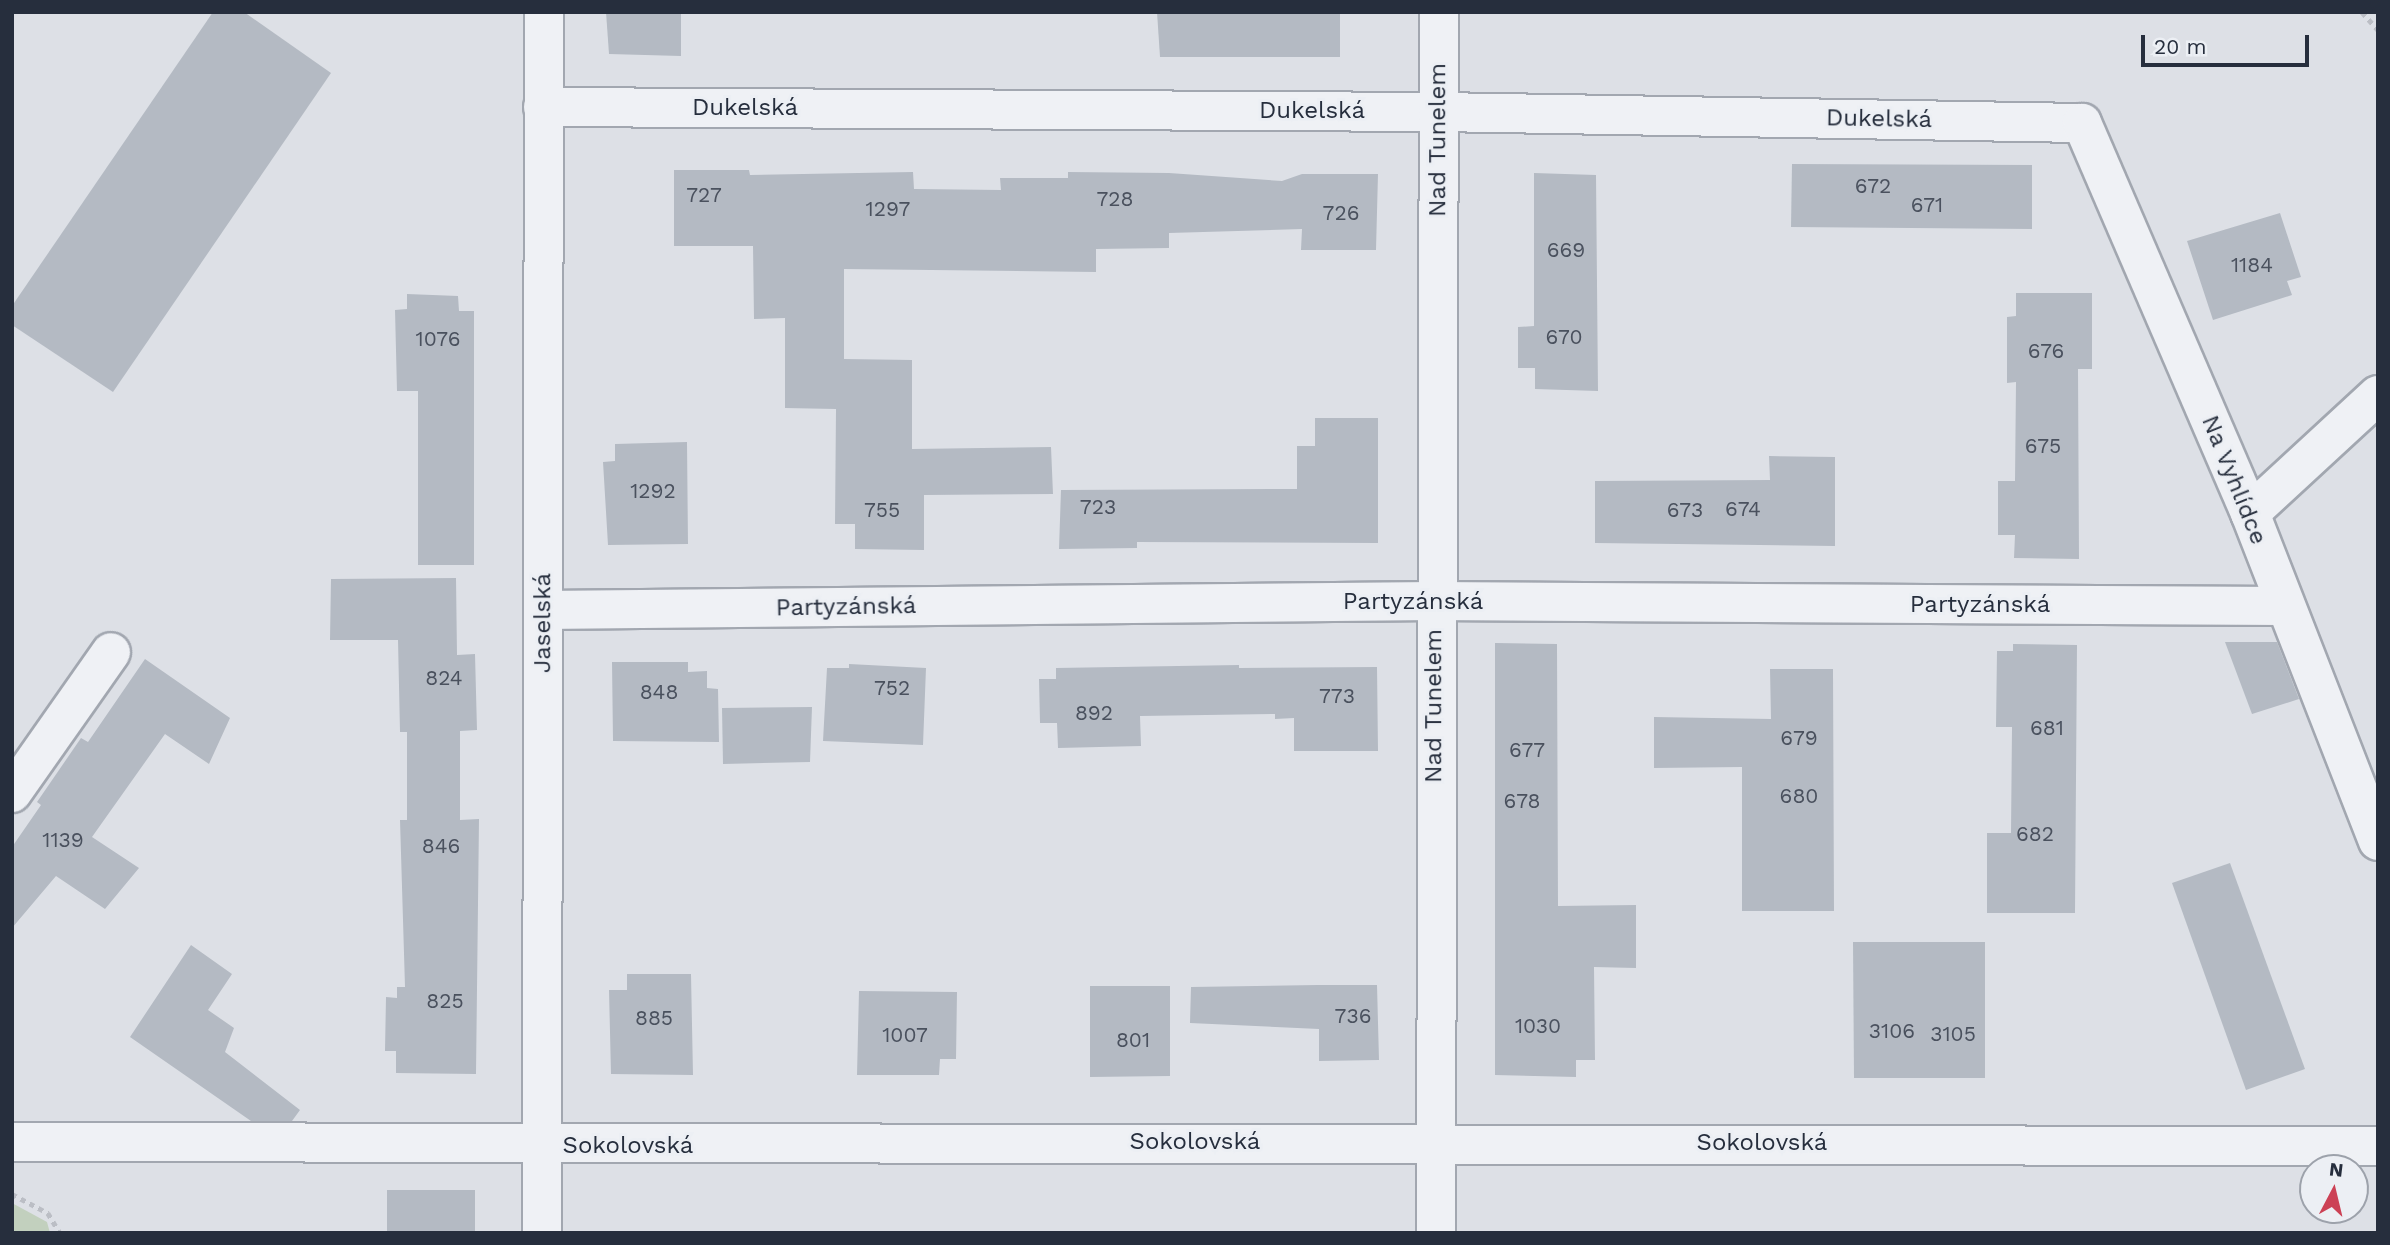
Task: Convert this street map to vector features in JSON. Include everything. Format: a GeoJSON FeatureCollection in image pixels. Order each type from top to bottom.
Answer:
{"type":"FeatureCollection","features":[{"type":"Feature","properties":{"kind":"street","name":"Jaselská"},"geometry":{"type":"LineString","coordinates":[[542,1233],[544,12]]}},
{"type":"Feature","properties":{"kind":"street","name":"Nad Tunelem"},"geometry":{"type":"LineString","coordinates":[[1436,1233],[1434,601],[1439,12]]}},
{"type":"Feature","properties":{"kind":"street","name":"Dukelská"},"geometry":{"type":"LineString","coordinates":[[543,107],[1438,112],[2082,123]]}},
{"type":"Feature","properties":{"kind":"street","name":"Na Vyhlídce"},"geometry":{"type":"LineString","coordinates":[[2082,123],[2250,513],[2283,606],[2378,841]]}},
{"type":"Feature","properties":{"kind":"street"},"geometry":{"type":"LineString","coordinates":[[2250,513],[2378,396]]}},
{"type":"Feature","properties":{"kind":"street","name":"Partyzánská"},"geometry":{"type":"LineString","coordinates":[[543,610],[1434,601],[2283,606]]}},
{"type":"Feature","properties":{"kind":"street"},"geometry":{"type":"LineString","coordinates":[[12,793],[111,652]]}},
{"type":"Feature","properties":{"kind":"street","name":"Sokolovská"},"geometry":{"type":"LineString","coordinates":[[12,1142],[541,1146],[1434,1141],[2378,1146]]}},
{"type":"Feature","properties":{"kind":"path"},"geometry":{"type":"LineString","coordinates":[[2362,12],[2378,30]]}},
{"type":"Feature","properties":{"kind":"path"},"geometry":{"type":"LineString","coordinates":[[12,1194],[48,1213],[60,1233]]}},
{"type":"Feature","properties":{"kind":"green space"},"geometry":{"type":"Polygon","coordinates":[[[12,1203],[47,1222],[50,1233],[12,1233],[12,1203]]]}},
{"type":"Feature","properties":{"kind":"building"},"geometry":{"type":"Polygon","coordinates":[[[213,12],[244,12],[331,73],[113,392],[12,325],[12,306],[213,12]]]}},
{"type":"Feature","properties":{"kind":"building"},"geometry":{"type":"Polygon","coordinates":[[[606,12],[681,12],[681,56],[609,54],[606,12]]]}},
{"type":"Feature","properties":{"kind":"building"},"geometry":{"type":"Polygon","coordinates":[[[1157,12],[1340,12],[1340,57],[1160,57],[1157,12]]]}},
{"type":"Feature","properties":{"kind":"building"},"geometry":{"type":"Polygon","coordinates":[[[1792,164],[2032,165],[2032,229],[1791,227],[1792,164]]]}},
{"type":"Feature","properties":{"kind":"building"},"geometry":{"type":"Polygon","coordinates":[[[674,170],[749,170],[750,175],[913,172],[914,189],[1001,190],[1000,178],[1068,178],[1068,172],[1169,173],[1282,181],[1302,174],[1378,174],[1376,250],[1301,250],[1302,229],[1169,233],[1169,248],[1096,249],[1096,272],[844,269],[844,359],[912,360],[912,449],[1051,447],[1053,494],[924,495],[924,550],[855,549],[855,524],[835,524],[836,409],[785,408],[785,318],[754,319],[753,246],[674,246],[674,170]]]}},
{"type":"Feature","properties":{"kind":"building"},"geometry":{"type":"Polygon","coordinates":[[[1534,173],[1596,175],[1598,391],[1535,389],[1535,368],[1518,368],[1518,327],[1534,326],[1534,173]]]}},
{"type":"Feature","properties":{"kind":"building"},"geometry":{"type":"Polygon","coordinates":[[[2280,213],[2301,277],[2287,281],[2292,295],[2213,320],[2187,241],[2280,213]]]}},
{"type":"Feature","properties":{"kind":"building"},"geometry":{"type":"Polygon","coordinates":[[[2016,293],[2092,293],[2092,369],[2078,369],[2079,559],[2014,558],[2015,535],[1998,535],[1998,481],[2015,481],[2016,382],[2007,383],[2007,317],[2016,316],[2016,293]]]}},
{"type":"Feature","properties":{"kind":"building"},"geometry":{"type":"Polygon","coordinates":[[[407,294],[458,296],[459,311],[474,311],[474,565],[418,565],[418,391],[397,391],[395,310],[407,309],[407,294]]]}},
{"type":"Feature","properties":{"kind":"building"},"geometry":{"type":"Polygon","coordinates":[[[1315,418],[1378,418],[1378,543],[1137,542],[1137,548],[1059,549],[1061,490],[1297,489],[1297,446],[1315,446],[1315,418]]]}},
{"type":"Feature","properties":{"kind":"building"},"geometry":{"type":"Polygon","coordinates":[[[687,442],[688,544],[608,545],[603,462],[615,461],[615,444],[687,442]]]}},
{"type":"Feature","properties":{"kind":"building"},"geometry":{"type":"Polygon","coordinates":[[[1769,456],[1835,457],[1835,546],[1595,543],[1595,481],[1770,480],[1769,456]]]}},
{"type":"Feature","properties":{"kind":"building"},"geometry":{"type":"Polygon","coordinates":[[[456,578],[457,655],[475,654],[477,730],[460,731],[460,820],[479,819],[476,1074],[396,1073],[396,1051],[385,1051],[386,997],[397,998],[397,987],[405,987],[400,820],[407,820],[407,732],[400,732],[398,640],[330,640],[331,579],[456,578]]]}},
{"type":"Feature","properties":{"kind":"building"},"geometry":{"type":"Polygon","coordinates":[[[2225,642],[2277,642],[2299,699],[2252,714],[2225,642]]]}},
{"type":"Feature","properties":{"kind":"building"},"geometry":{"type":"Polygon","coordinates":[[[1495,643],[1557,644],[1558,906],[1636,905],[1636,968],[1594,967],[1595,1060],[1576,1060],[1576,1077],[1495,1075],[1495,643]]]}},
{"type":"Feature","properties":{"kind":"building"},"geometry":{"type":"Polygon","coordinates":[[[2013,644],[2077,645],[2075,913],[1987,913],[1987,833],[2011,833],[2012,727],[1996,727],[1997,651],[2013,651],[2013,644]]]}},
{"type":"Feature","properties":{"kind":"building"},"geometry":{"type":"Polygon","coordinates":[[[145,659],[230,718],[209,764],[165,734],[92,837],[139,868],[105,909],[56,876],[12,928],[12,847],[41,805],[37,802],[81,738],[88,742],[145,659]]]}},
{"type":"Feature","properties":{"kind":"building"},"geometry":{"type":"Polygon","coordinates":[[[612,662],[688,662],[688,672],[707,671],[707,688],[718,689],[719,742],[613,741],[612,662]]]}},
{"type":"Feature","properties":{"kind":"building"},"geometry":{"type":"Polygon","coordinates":[[[849,664],[926,668],[923,745],[823,741],[827,668],[849,668],[849,664]]]}},
{"type":"Feature","properties":{"kind":"building"},"geometry":{"type":"Polygon","coordinates":[[[1239,665],[1239,668],[1377,667],[1378,751],[1294,751],[1294,718],[1275,719],[1275,714],[1140,716],[1141,746],[1058,748],[1057,723],[1040,723],[1039,679],[1056,679],[1056,668],[1239,665]]]}},
{"type":"Feature","properties":{"kind":"building"},"geometry":{"type":"Polygon","coordinates":[[[1770,669],[1833,669],[1834,911],[1742,911],[1742,767],[1654,768],[1654,717],[1771,719],[1770,669]]]}},
{"type":"Feature","properties":{"kind":"building"},"geometry":{"type":"Polygon","coordinates":[[[812,707],[810,762],[723,764],[722,708],[812,707]]]}},
{"type":"Feature","properties":{"kind":"building"},"geometry":{"type":"Polygon","coordinates":[[[2230,863],[2305,1069],[2246,1090],[2172,883],[2230,863]]]}},
{"type":"Feature","properties":{"kind":"building"},"geometry":{"type":"Polygon","coordinates":[[[1853,942],[1985,942],[1985,1078],[1854,1078],[1853,942]]]}},
{"type":"Feature","properties":{"kind":"building"},"geometry":{"type":"Polygon","coordinates":[[[191,945],[232,974],[208,1010],[234,1028],[225,1052],[300,1110],[292,1121],[251,1121],[130,1037],[191,945]]]}},
{"type":"Feature","properties":{"kind":"building"},"geometry":{"type":"Polygon","coordinates":[[[627,974],[691,974],[693,1075],[611,1074],[609,990],[627,990],[627,974]]]}},
{"type":"Feature","properties":{"kind":"building"},"geometry":{"type":"Polygon","coordinates":[[[1377,985],[1379,1060],[1319,1061],[1319,1029],[1190,1023],[1191,987],[1377,985]]]}},
{"type":"Feature","properties":{"kind":"building"},"geometry":{"type":"Polygon","coordinates":[[[1090,986],[1170,986],[1170,1076],[1090,1077],[1090,986]]]}},
{"type":"Feature","properties":{"kind":"building"},"geometry":{"type":"Polygon","coordinates":[[[859,991],[957,992],[956,1059],[940,1059],[939,1075],[857,1075],[859,991]]]}},
{"type":"Feature","properties":{"kind":"building"},"geometry":{"type":"Polygon","coordinates":[[[387,1190],[475,1190],[475,1233],[387,1233],[387,1190]]]}}]}
